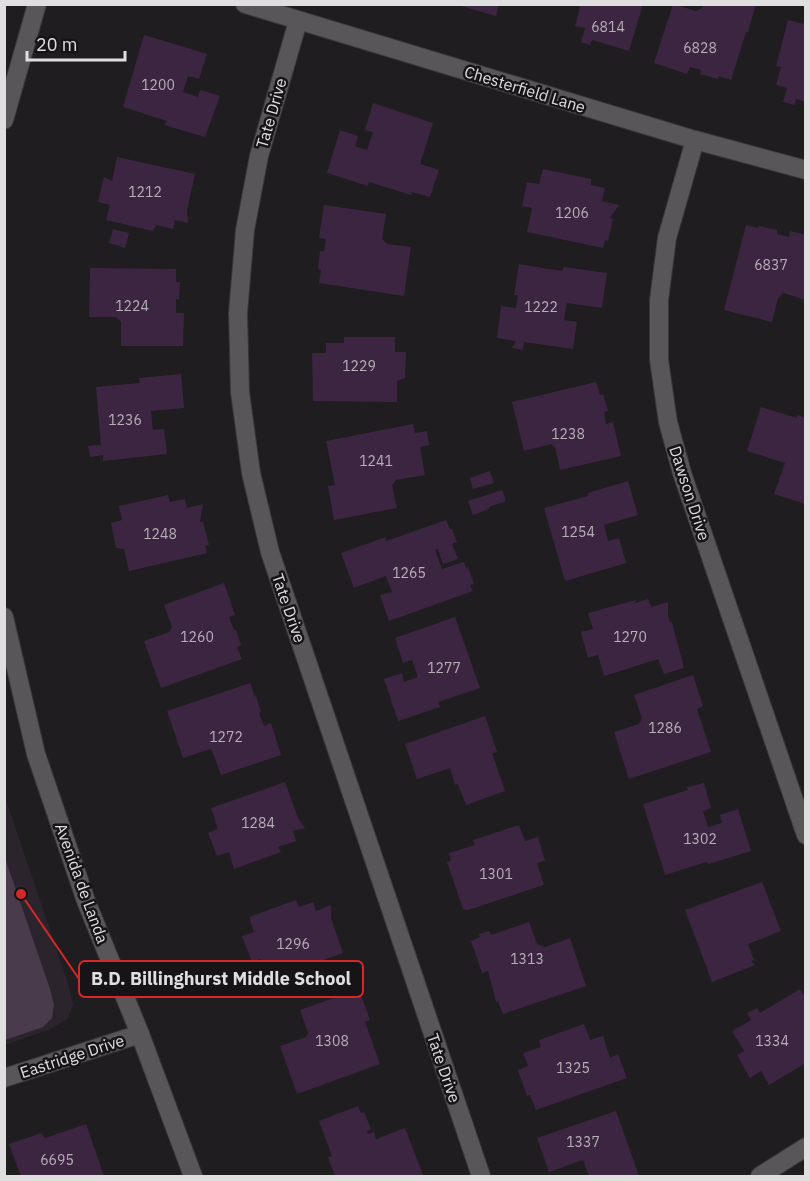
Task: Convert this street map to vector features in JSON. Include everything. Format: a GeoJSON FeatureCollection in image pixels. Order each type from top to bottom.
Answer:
{"type":"FeatureCollection","features":[{"type":"Feature","properties":{"kind":"street"},"geometry":{"type":"LineString","coordinates":[[4,120],[37,4]]}},
{"type":"Feature","properties":{"kind":"street","name":"Chesterfield Lane"},"geometry":{"type":"LineString","coordinates":[[245,4],[695,140],[806,170]]}},
{"type":"Feature","properties":{"kind":"street","name":"Tate Drive"},"geometry":{"type":"LineString","coordinates":[[298,21],[259,156],[245,230],[238,312],[240,392],[251,473],[270,552],[481,1176]]}},
{"type":"Feature","properties":{"kind":"street","name":"Dawson Drive"},"geometry":{"type":"LineString","coordinates":[[695,140],[667,238],[659,300],[659,360],[668,422],[682,473],[806,835]]}},
{"type":"Feature","properties":{"kind":"street","name":"Avenida de Landa"},"geometry":{"type":"LineString","coordinates":[[4,617],[36,754],[87,901],[194,1176]]}},
{"type":"Feature","properties":{"kind":"street","name":"Eastridge Drive"},"geometry":{"type":"LineString","coordinates":[[4,1078],[140,1034]]}},
{"type":"Feature","properties":{"kind":"street"},"geometry":{"type":"LineString","coordinates":[[760,1176],[806,1147]]}},
{"type":"Feature","properties":{"kind":"shaded area"},"geometry":{"type":"Polygon","coordinates":[[[4,794],[69,986],[73,1005],[68,1018],[51,1029],[5,1045],[4,794]]]}},
{"type":"Feature","properties":{"kind":"shaded area"},"geometry":{"type":"Polygon","coordinates":[[[4,855],[54,1005],[52,1018],[43,1027],[5,1040],[4,855]]]}},
{"type":"Feature","properties":{"kind":"building"},"geometry":{"type":"Polygon","coordinates":[[[462,4],[499,4],[496,16],[461,6],[462,4]]]}},
{"type":"Feature","properties":{"kind":"building"},"geometry":{"type":"Polygon","coordinates":[[[573,4],[643,4],[629,51],[592,40],[590,45],[581,42],[585,28],[575,26],[580,7],[573,4]]]}},
{"type":"Feature","properties":{"kind":"building"},"geometry":{"type":"Polygon","coordinates":[[[673,4],[696,11],[702,8],[703,4],[756,4],[731,80],[700,74],[701,70],[690,67],[687,74],[654,63],[673,4]]]}},
{"type":"Feature","properties":{"kind":"building"},"geometry":{"type":"Polygon","coordinates":[[[805,18],[806,102],[796,99],[795,105],[783,102],[787,88],[776,85],[781,67],[776,66],[788,20],[803,24],[805,18]]]}},
{"type":"Feature","properties":{"kind":"building"},"geometry":{"type":"Polygon","coordinates":[[[144,35],[207,54],[199,79],[188,76],[183,92],[198,97],[200,90],[220,96],[205,137],[164,125],[167,121],[123,107],[144,35]]]}},
{"type":"Feature","properties":{"kind":"building"},"geometry":{"type":"Polygon","coordinates":[[[373,103],[433,123],[420,164],[439,170],[430,197],[412,192],[411,195],[369,182],[368,186],[327,173],[340,130],[358,136],[355,146],[367,150],[373,132],[365,130],[373,103]]]}},
{"type":"Feature","properties":{"kind":"building"},"geometry":{"type":"Polygon","coordinates":[[[117,157],[195,174],[187,210],[188,223],[175,220],[173,229],[156,225],[153,231],[106,220],[110,205],[98,202],[104,177],[112,181],[117,157]]]}},
{"type":"Feature","properties":{"kind":"building"},"geometry":{"type":"Polygon","coordinates":[[[543,169],[591,179],[591,185],[605,188],[602,201],[619,205],[610,218],[613,219],[608,241],[605,240],[603,248],[527,232],[532,208],[522,206],[527,182],[539,184],[543,169]]]}},
{"type":"Feature","properties":{"kind":"building"},"geometry":{"type":"Polygon","coordinates":[[[324,205],[386,214],[382,239],[387,244],[411,247],[404,296],[319,283],[320,251],[324,251],[326,239],[319,238],[324,205]]]}},
{"type":"Feature","properties":{"kind":"building"},"geometry":{"type":"Polygon","coordinates":[[[746,225],[777,230],[777,234],[789,237],[790,231],[806,235],[806,300],[783,293],[778,298],[772,322],[724,310],[746,225]]]}},
{"type":"Feature","properties":{"kind":"building"},"geometry":{"type":"Polygon","coordinates":[[[113,229],[129,233],[125,248],[109,243],[113,229]]]}},
{"type":"Feature","properties":{"kind":"building"},"geometry":{"type":"Polygon","coordinates":[[[519,264],[562,271],[564,267],[607,273],[602,308],[567,303],[564,320],[577,322],[573,349],[524,342],[523,350],[512,348],[516,341],[497,338],[501,306],[516,308],[518,295],[514,295],[519,264]]]}},
{"type":"Feature","properties":{"kind":"building"},"geometry":{"type":"Polygon","coordinates":[[[90,268],[176,269],[176,282],[180,282],[176,313],[184,313],[183,346],[121,346],[121,322],[116,317],[89,317],[90,268]]]}},
{"type":"Feature","properties":{"kind":"building"},"geometry":{"type":"Polygon","coordinates":[[[344,337],[395,337],[395,352],[406,352],[405,378],[397,381],[397,402],[313,401],[312,353],[326,353],[326,343],[344,343],[344,337]]]}},
{"type":"Feature","properties":{"kind":"building"},"geometry":{"type":"Polygon","coordinates":[[[181,374],[184,408],[151,411],[153,430],[164,429],[167,454],[103,461],[103,455],[90,457],[88,446],[101,445],[96,387],[140,383],[139,378],[181,374]]]}},
{"type":"Feature","properties":{"kind":"building"},"geometry":{"type":"Polygon","coordinates":[[[596,382],[600,395],[603,394],[608,411],[604,412],[606,424],[613,422],[621,456],[560,470],[555,447],[551,444],[524,451],[512,402],[596,382]]]}},
{"type":"Feature","properties":{"kind":"building"},"geometry":{"type":"Polygon","coordinates":[[[761,407],[797,418],[797,415],[806,418],[806,504],[774,494],[785,463],[747,451],[761,407]]]}},
{"type":"Feature","properties":{"kind":"building"},"geometry":{"type":"Polygon","coordinates":[[[413,424],[415,433],[427,431],[429,445],[420,447],[425,475],[396,480],[392,485],[397,508],[334,520],[328,486],[335,485],[326,441],[413,424]]]}},
{"type":"Feature","properties":{"kind":"building"},"geometry":{"type":"Polygon","coordinates":[[[490,471],[494,483],[473,489],[470,478],[490,471]]]}},
{"type":"Feature","properties":{"kind":"building"},"geometry":{"type":"Polygon","coordinates":[[[628,481],[638,515],[604,525],[608,541],[619,538],[626,563],[565,581],[544,508],[588,496],[588,493],[628,481]]]}},
{"type":"Feature","properties":{"kind":"building"},"geometry":{"type":"Polygon","coordinates":[[[502,490],[506,501],[473,515],[468,501],[502,490]]]}},
{"type":"Feature","properties":{"kind":"building"},"geometry":{"type":"Polygon","coordinates":[[[168,495],[170,502],[185,499],[187,508],[203,504],[200,522],[203,522],[209,545],[205,546],[207,553],[129,571],[124,549],[116,548],[111,523],[122,520],[119,506],[168,495]]]}},
{"type":"Feature","properties":{"kind":"building"},"geometry":{"type":"Polygon","coordinates":[[[446,520],[457,542],[452,544],[458,559],[443,564],[438,549],[435,550],[442,569],[464,562],[474,584],[470,585],[473,591],[389,621],[380,595],[392,592],[386,576],[354,588],[341,553],[386,537],[386,541],[446,520]]]}},
{"type":"Feature","properties":{"kind":"building"},"geometry":{"type":"Polygon","coordinates":[[[224,583],[235,615],[229,617],[241,645],[237,647],[242,659],[161,688],[144,641],[169,632],[172,627],[164,605],[224,583]]]}},
{"type":"Feature","properties":{"kind":"building"},"geometry":{"type":"Polygon","coordinates":[[[648,599],[651,607],[668,602],[668,615],[670,623],[672,622],[684,668],[664,674],[658,659],[604,676],[598,655],[588,658],[581,632],[593,629],[588,613],[648,599]]]}},
{"type":"Feature","properties":{"kind":"building"},"geometry":{"type":"Polygon","coordinates":[[[455,617],[480,688],[438,702],[440,707],[398,721],[384,679],[402,673],[404,682],[418,677],[412,660],[403,663],[395,638],[455,617]]]}},
{"type":"Feature","properties":{"kind":"building"},"geometry":{"type":"Polygon","coordinates":[[[693,675],[703,706],[697,709],[711,752],[629,779],[614,732],[639,724],[642,718],[634,695],[693,675]]]}},
{"type":"Feature","properties":{"kind":"building"},"geometry":{"type":"Polygon","coordinates":[[[250,683],[264,726],[271,723],[281,755],[221,775],[210,749],[183,758],[167,711],[250,683]]]}},
{"type":"Feature","properties":{"kind":"building"},"geometry":{"type":"Polygon","coordinates":[[[485,716],[497,752],[492,753],[505,791],[466,805],[458,784],[455,785],[450,768],[417,779],[405,744],[485,716]]]}},
{"type":"Feature","properties":{"kind":"building"},"geometry":{"type":"Polygon","coordinates":[[[285,782],[298,818],[305,828],[293,831],[296,841],[278,847],[281,852],[234,869],[229,852],[217,856],[208,833],[218,829],[211,808],[285,782]]]}},
{"type":"Feature","properties":{"kind":"building"},"geometry":{"type":"Polygon","coordinates":[[[704,783],[711,808],[703,811],[708,827],[722,823],[720,815],[738,809],[751,851],[665,875],[643,804],[704,783]]]}},
{"type":"Feature","properties":{"kind":"building"},"geometry":{"type":"Polygon","coordinates":[[[519,825],[525,841],[538,837],[545,861],[537,863],[544,885],[468,910],[463,909],[447,862],[451,861],[449,853],[475,845],[473,840],[519,825]]]}},
{"type":"Feature","properties":{"kind":"building"},"geometry":{"type":"Polygon","coordinates":[[[762,882],[781,931],[748,944],[754,960],[751,961],[755,965],[712,982],[685,910],[762,882]]]}},
{"type":"Feature","properties":{"kind":"building"},"geometry":{"type":"Polygon","coordinates":[[[296,900],[299,907],[313,902],[316,911],[331,905],[331,918],[343,953],[268,979],[260,959],[252,962],[242,936],[254,932],[249,917],[296,900]]]}},
{"type":"Feature","properties":{"kind":"building"},"geometry":{"type":"Polygon","coordinates":[[[529,922],[537,944],[545,947],[570,938],[586,986],[503,1014],[498,1001],[496,1002],[488,971],[482,973],[471,941],[480,937],[479,934],[489,931],[491,935],[529,922]]]}},
{"type":"Feature","properties":{"kind":"building"},"geometry":{"type":"Polygon","coordinates":[[[359,989],[370,1020],[365,1022],[380,1064],[297,1094],[280,1046],[306,1037],[308,1033],[300,1010],[359,989]]]}},
{"type":"Feature","properties":{"kind":"building"},"geometry":{"type":"Polygon","coordinates":[[[800,989],[806,999],[806,1063],[769,1085],[761,1071],[750,1078],[737,1055],[744,1051],[732,1031],[751,1020],[747,1013],[757,1008],[760,1013],[800,989]]]}},
{"type":"Feature","properties":{"kind":"building"},"geometry":{"type":"Polygon","coordinates":[[[584,1024],[590,1040],[603,1036],[610,1058],[618,1054],[627,1078],[536,1110],[530,1095],[527,1096],[518,1070],[528,1066],[523,1053],[541,1047],[539,1040],[584,1024]]]}},
{"type":"Feature","properties":{"kind":"building"},"geometry":{"type":"Polygon","coordinates":[[[358,1106],[361,1113],[364,1112],[371,1129],[367,1131],[368,1134],[374,1132],[376,1139],[405,1128],[423,1175],[335,1176],[328,1157],[332,1156],[319,1121],[358,1106]]]}},
{"type":"Feature","properties":{"kind":"building"},"geometry":{"type":"Polygon","coordinates":[[[616,1111],[639,1176],[589,1176],[583,1160],[549,1172],[537,1138],[616,1111]]]}},
{"type":"Feature","properties":{"kind":"building"},"geometry":{"type":"Polygon","coordinates":[[[86,1124],[104,1176],[21,1176],[9,1144],[41,1133],[45,1138],[86,1124]]]}},
{"type":"Feature","properties":{"kind":"place","name":"B.D. Billinghurst Middle School"},"geometry":{"type":"Point","coordinates":[21,894]}}]}
